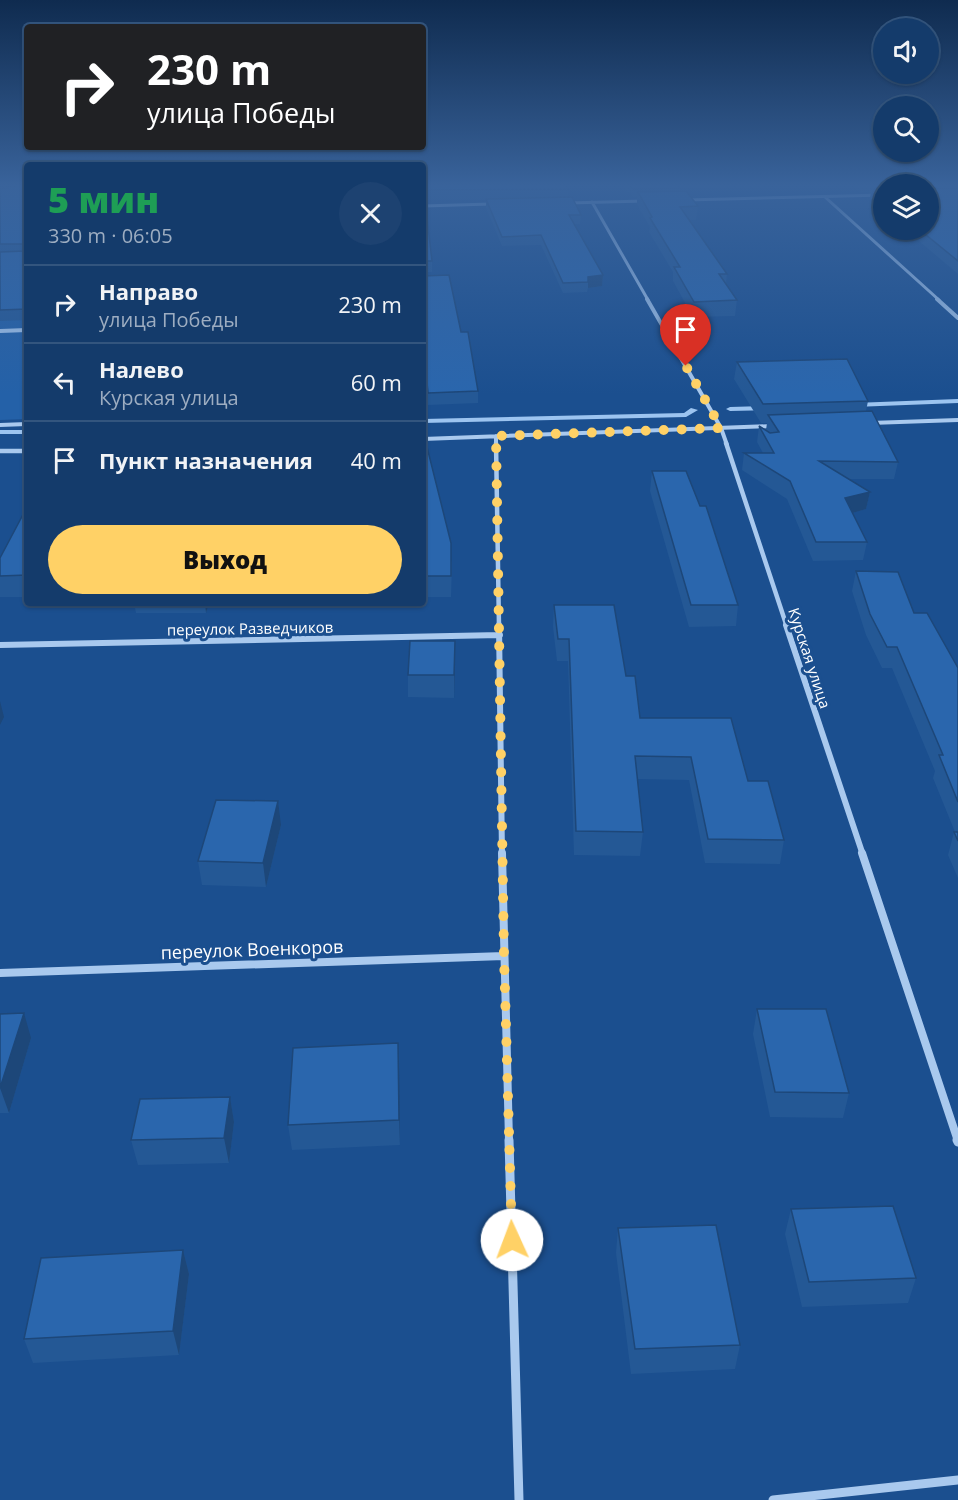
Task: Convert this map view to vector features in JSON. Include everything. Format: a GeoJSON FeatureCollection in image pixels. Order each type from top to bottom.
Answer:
{"type":"FeatureCollection","features":[{"type":"Feature","properties":{"kind":"street","name":"Курская улица"},"geometry":{"type":"LineString","coordinates":[[622,254],[721,428],[958,1142]]}},
{"type":"Feature","properties":{"kind":"street"},"geometry":{"type":"LineString","coordinates":[[888,254],[958,318]]}},
{"type":"Feature","properties":{"kind":"street"},"geometry":{"type":"LineString","coordinates":[[0,331],[24,330]]}},
{"type":"Feature","properties":{"kind":"street"},"geometry":{"type":"LineString","coordinates":[[863,423],[958,420]]}},
{"type":"Feature","properties":{"kind":"street"},"geometry":{"type":"LineString","coordinates":[[0,425],[24,424]]}},
{"type":"Feature","properties":{"kind":"street"},"geometry":{"type":"LineString","coordinates":[[426,439],[780,426]]}},
{"type":"Feature","properties":{"kind":"street"},"geometry":{"type":"LineString","coordinates":[[496,436],[504,956],[519,1500]]}},
{"type":"Feature","properties":{"kind":"street"},"geometry":{"type":"LineString","coordinates":[[0,451],[24,451]]}},
{"type":"Feature","properties":{"kind":"street","name":"переулок Разведчиков"},"geometry":{"type":"LineString","coordinates":[[0,645],[500,635]]}},
{"type":"Feature","properties":{"kind":"street","name":"переулок Военкоров"},"geometry":{"type":"LineString","coordinates":[[0,973],[504,956]]}},
{"type":"Feature","properties":{"kind":"street"},"geometry":{"type":"LineString","coordinates":[[773,1500],[958,1480]]}},
{"type":"Feature","properties":{"kind":"shaded area"},"geometry":{"type":"Polygon","coordinates":[[[0,254],[24,254],[24,419],[0,420],[0,254]]]}},
{"type":"Feature","properties":{"kind":"building"},"geometry":{"type":"Polygon","coordinates":[[[0,254],[24,254],[24,309],[0,310],[0,254]]]}},
{"type":"Feature","properties":{"kind":"building"},"geometry":{"type":"Polygon","coordinates":[[[426,254],[431,254],[432,261],[426,261],[426,254]]]}},
{"type":"Feature","properties":{"kind":"building"},"geometry":{"type":"Polygon","coordinates":[[[550,254],[591,254],[603,275],[588,277],[588,282],[563,283],[550,254]]]}},
{"type":"Feature","properties":{"kind":"building"},"geometry":{"type":"Polygon","coordinates":[[[672,254],[713,254],[727,274],[719,274],[737,300],[694,302],[674,267],[680,267],[672,254]]]}},
{"type":"Feature","properties":{"kind":"building"},"geometry":{"type":"Polygon","coordinates":[[[949,254],[958,254],[958,261],[949,254]]]}},
{"type":"Feature","properties":{"kind":"building"},"geometry":{"type":"Polygon","coordinates":[[[449,275],[461,332],[468,332],[478,391],[428,393],[426,276],[449,275]]]}},
{"type":"Feature","properties":{"kind":"building"},"geometry":{"type":"Polygon","coordinates":[[[847,359],[868,401],[763,404],[737,362],[847,359]]]}},
{"type":"Feature","properties":{"kind":"building"},"geometry":{"type":"Polygon","coordinates":[[[872,411],[898,462],[819,461],[870,492],[845,498],[867,542],[816,542],[790,481],[744,453],[774,453],[759,426],[770,433],[779,432],[768,415],[872,411]]]}},
{"type":"Feature","properties":{"kind":"building"},"geometry":{"type":"Polygon","coordinates":[[[426,447],[451,543],[451,576],[426,576],[426,447]]]}},
{"type":"Feature","properties":{"kind":"building"},"geometry":{"type":"Polygon","coordinates":[[[652,471],[686,471],[700,506],[706,506],[738,605],[691,605],[652,471]]]}},
{"type":"Feature","properties":{"kind":"building"},"geometry":{"type":"Polygon","coordinates":[[[24,513],[24,575],[0,576],[0,558],[24,513]]]}},
{"type":"Feature","properties":{"kind":"building"},"geometry":{"type":"Polygon","coordinates":[[[856,571],[898,572],[914,613],[927,613],[958,668],[958,802],[939,755],[943,755],[897,647],[887,647],[870,614],[856,571]]]}},
{"type":"Feature","properties":{"kind":"building"},"geometry":{"type":"Polygon","coordinates":[[[554,605],[614,605],[626,676],[635,676],[640,718],[731,718],[748,781],[768,781],[784,840],[708,839],[691,757],[635,756],[643,832],[576,831],[569,639],[558,639],[554,605]]]}},
{"type":"Feature","properties":{"kind":"building"},"geometry":{"type":"Polygon","coordinates":[[[410,641],[455,641],[454,675],[408,675],[410,641]]]}},
{"type":"Feature","properties":{"kind":"building"},"geometry":{"type":"Polygon","coordinates":[[[216,800],[278,801],[263,863],[198,861],[216,800]]]}},
{"type":"Feature","properties":{"kind":"building"},"geometry":{"type":"Polygon","coordinates":[[[757,1009],[826,1009],[849,1093],[775,1092],[757,1009]]]}},
{"type":"Feature","properties":{"kind":"building"},"geometry":{"type":"Polygon","coordinates":[[[24,1013],[0,1088],[0,1014],[24,1013]]]}},
{"type":"Feature","properties":{"kind":"building"},"geometry":{"type":"Polygon","coordinates":[[[398,1043],[399,1120],[288,1125],[293,1048],[398,1043]]]}},
{"type":"Feature","properties":{"kind":"building"},"geometry":{"type":"Polygon","coordinates":[[[230,1097],[224,1138],[131,1140],[140,1099],[230,1097]]]}},
{"type":"Feature","properties":{"kind":"building"},"geometry":{"type":"Polygon","coordinates":[[[893,1206],[916,1278],[809,1282],[791,1209],[893,1206]]]}},
{"type":"Feature","properties":{"kind":"building"},"geometry":{"type":"Polygon","coordinates":[[[716,1225],[740,1345],[635,1349],[618,1228],[716,1225]]]}},
{"type":"Feature","properties":{"kind":"building"},"geometry":{"type":"Polygon","coordinates":[[[183,1250],[173,1331],[24,1339],[41,1258],[183,1250]]]}},
{"type":"Feature","properties":{"kind":"waterway"},"geometry":{"type":"LineString","coordinates":[[854,405],[958,401]]}},
{"type":"Feature","properties":{"kind":"waterway"},"geometry":{"type":"LineString","coordinates":[[730,409],[767,408]]}},
{"type":"Feature","properties":{"kind":"waterway"},"geometry":{"type":"LineString","coordinates":[[426,421],[686,415],[694,410]]}},
{"type":"Feature","properties":{"kind":"waterway"},"geometry":{"type":"LineString","coordinates":[[0,432],[24,432]]}},
{"type":"Feature","properties":{"kind":"route"},"geometry":{"type":"LineString","coordinates":[[512,1240],[504,956],[496,436],[721,428],[686,366]]}}]}
